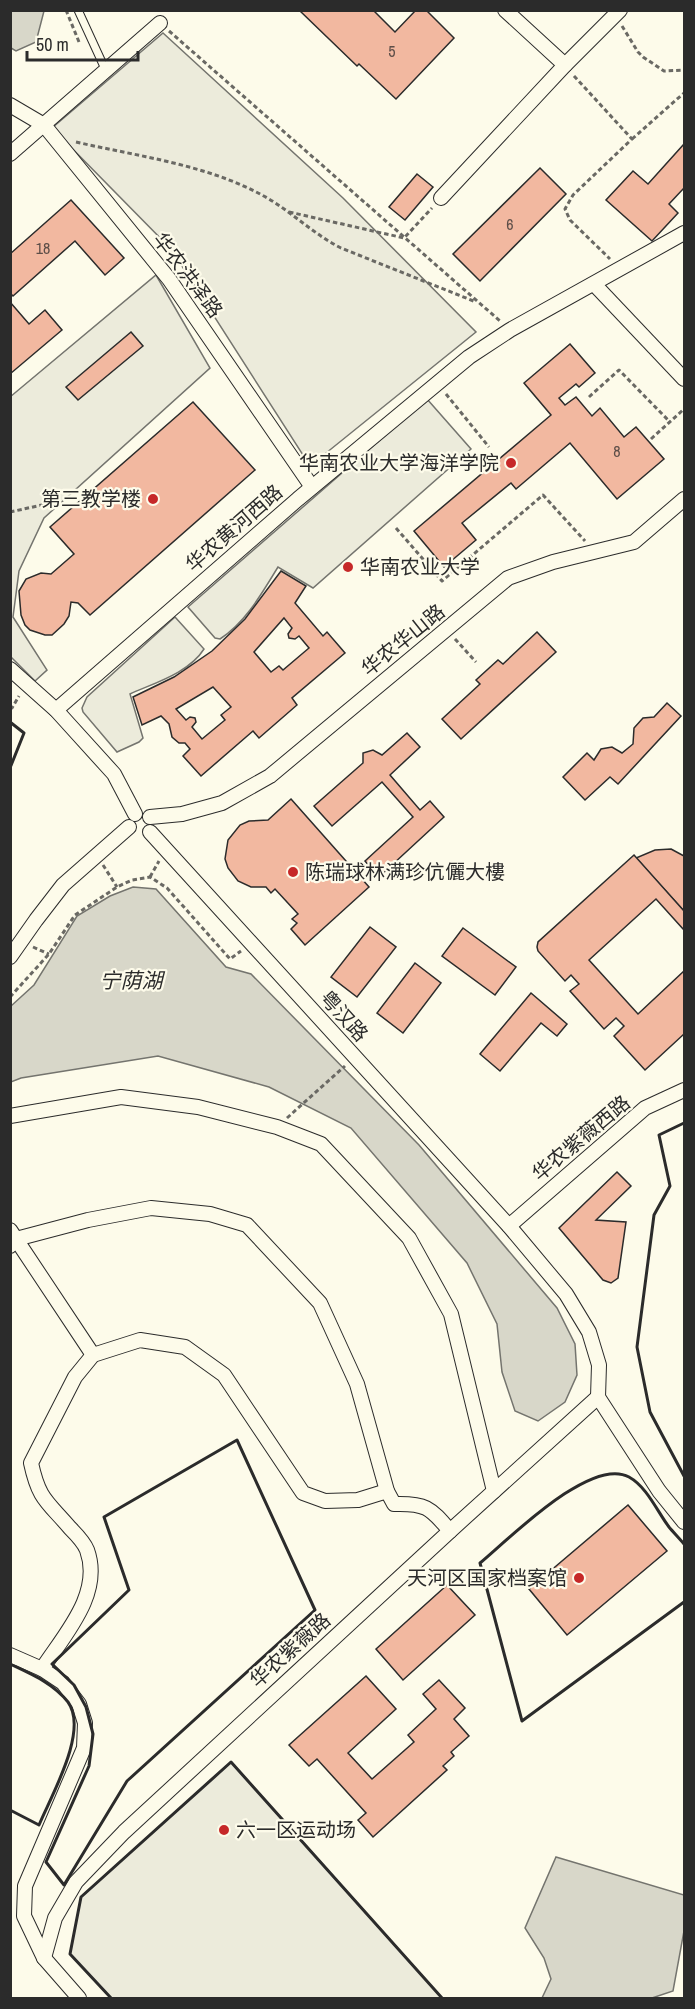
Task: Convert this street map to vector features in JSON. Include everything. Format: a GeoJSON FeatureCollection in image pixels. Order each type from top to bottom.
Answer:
{"type":"FeatureCollection","features":[{"type":"Feature","properties":{"kind":"street"},"geometry":{"type":"LineString","coordinates":[[505,10],[565,65]]}},
{"type":"Feature","properties":{"kind":"street"},"geometry":{"type":"LineString","coordinates":[[441,198],[565,65],[618,13]]}},
{"type":"Feature","properties":{"kind":"street"},"geometry":{"type":"LineString","coordinates":[[10,154],[160,23]]}},
{"type":"Feature","properties":{"kind":"street","name":"华农洪泽路"},"geometry":{"type":"LineString","coordinates":[[10,105],[44,125],[169,279],[312,487]]}},
{"type":"Feature","properties":{"kind":"street","name":"华农黄河西路"},"geometry":{"type":"LineString","coordinates":[[56,710],[312,487],[469,357],[510,330],[684,233]]}},
{"type":"Feature","properties":{"kind":"street"},"geometry":{"type":"LineString","coordinates":[[594,284],[684,379]]}},
{"type":"Feature","properties":{"kind":"street","name":"华农华山路"},"geometry":{"type":"LineString","coordinates":[[150,817],[182,814],[222,803],[270,776],[508,578],[553,562],[634,542],[684,499]]}},
{"type":"Feature","properties":{"kind":"street"},"geometry":{"type":"LineString","coordinates":[[10,669],[56,710],[114,774],[135,814]]}},
{"type":"Feature","properties":{"kind":"street"},"geometry":{"type":"LineString","coordinates":[[10,957],[63,885],[129,827],[130,820],[135,814],[143,813],[150,817],[153,825],[150,832],[144,836],[136,836],[129,827]]}},
{"type":"Feature","properties":{"kind":"street","name":"粤汉路"},"geometry":{"type":"LineString","coordinates":[[150,832],[509,1226],[566,1294],[589,1332],[598,1365],[598,1397]]}},
{"type":"Feature","properties":{"kind":"street","name":"华农紫薇西路"},"geometry":{"type":"LineString","coordinates":[[509,1226],[645,1108],[684,1090]]}},
{"type":"Feature","properties":{"kind":"street"},"geometry":{"type":"LineString","coordinates":[[10,1116],[121,1097],[198,1107],[277,1126],[321,1144],[409,1238],[451,1314],[494,1491]]}},
{"type":"Feature","properties":{"kind":"street"},"geometry":{"type":"LineString","coordinates":[[93,1355],[12,1238],[151,1208],[210,1214],[247,1225],[320,1303],[357,1384],[387,1491],[394,1504],[416,1503],[434,1512],[450,1531]]}},
{"type":"Feature","properties":{"kind":"street"},"geometry":{"type":"LineString","coordinates":[[42,1670],[84,1603],[93,1575],[87,1548],[48,1506],[36,1486],[30,1463],[75,1377],[93,1355],[140,1340],[185,1347],[224,1376],[303,1493],[325,1501],[357,1500],[387,1491]]}},
{"type":"Feature","properties":{"kind":"street"},"geometry":{"type":"LineString","coordinates":[[598,1397],[659,1491],[684,1522]]}},
{"type":"Feature","properties":{"kind":"street","name":"华农紫薇路"},"geometry":{"type":"LineString","coordinates":[[44,1958],[55,1918],[76,1882],[124,1832],[598,1397]]}},
{"type":"Feature","properties":{"kind":"street"},"geometry":{"type":"LineString","coordinates":[[10,1655],[63,1683],[80,1704],[85,1723],[84,1748],[25,1886],[24,1916],[44,1958],[79,1998]]}},
{"type":"Feature","properties":{"kind":"lane"},"geometry":{"type":"LineString","coordinates":[[78,10],[106,70]]}},
{"type":"Feature","properties":{"kind":"path"},"geometry":{"type":"LineString","coordinates":[[618,13],[638,52],[643,57],[664,71],[684,70]]}},
{"type":"Feature","properties":{"kind":"path"},"geometry":{"type":"LineString","coordinates":[[160,23],[510,330]]}},
{"type":"Feature","properties":{"kind":"path"},"geometry":{"type":"LineString","coordinates":[[565,65],[632,139]]}},
{"type":"Feature","properties":{"kind":"path"},"geometry":{"type":"LineString","coordinates":[[617,271],[612,261],[570,220],[566,209],[573,195],[684,93]]}},
{"type":"Feature","properties":{"kind":"path"},"geometry":{"type":"LineString","coordinates":[[54,137],[195,168],[241,185],[269,199],[325,240],[341,248],[480,304]]}},
{"type":"Feature","properties":{"kind":"path"},"geometry":{"type":"LineString","coordinates":[[404,237],[441,198]]}},
{"type":"Feature","properties":{"kind":"path"},"geometry":{"type":"LineString","coordinates":[[287,212],[404,237]]}},
{"type":"Feature","properties":{"kind":"path"},"geometry":{"type":"LineString","coordinates":[[589,397],[619,370],[670,422]]}},
{"type":"Feature","properties":{"kind":"path"},"geometry":{"type":"LineString","coordinates":[[437,383],[489,447]]}},
{"type":"Feature","properties":{"kind":"path"},"geometry":{"type":"LineString","coordinates":[[651,439],[684,409]]}},
{"type":"Feature","properties":{"kind":"path"},"geometry":{"type":"LineString","coordinates":[[396,528],[442,581],[543,495],[594,552]]}},
{"type":"Feature","properties":{"kind":"path"},"geometry":{"type":"LineString","coordinates":[[10,512],[51,502]]}},
{"type":"Feature","properties":{"kind":"path"},"geometry":{"type":"LineString","coordinates":[[455,639],[476,662]]}},
{"type":"Feature","properties":{"kind":"path"},"geometry":{"type":"LineString","coordinates":[[98,856],[117,887]]}},
{"type":"Feature","properties":{"kind":"path"},"geometry":{"type":"LineString","coordinates":[[10,997],[49,954],[75,915],[117,887],[132,880],[150,877],[167,888],[230,959]]}},
{"type":"Feature","properties":{"kind":"path"},"geometry":{"type":"LineString","coordinates":[[277,1126],[355,1056]]}},
{"type":"Feature","properties":{"kind":"shaded area"},"geometry":{"type":"Polygon","coordinates":[[[163,33],[343,198],[476,332],[310,466],[171,249],[52,128],[163,33]]]}},
{"type":"Feature","properties":{"kind":"shaded area"},"geometry":{"type":"Polygon","coordinates":[[[156,275],[210,368],[44,518],[19,571],[13,617],[47,670],[35,681],[11,657],[10,397],[156,275]]]}},
{"type":"Feature","properties":{"kind":"shaded area"},"geometry":{"type":"Polygon","coordinates":[[[427,399],[471,449],[313,588],[278,567],[246,616],[220,639],[215,638],[188,607],[427,399]]]}},
{"type":"Feature","properties":{"kind":"shaded area"},"geometry":{"type":"Polygon","coordinates":[[[175,617],[204,649],[180,671],[130,694],[143,738],[117,752],[82,708],[87,697],[175,617]]]}},
{"type":"Feature","properties":{"kind":"shaded area","name":"六一区运动场"},"geometry":{"type":"Polygon","coordinates":[[[231,1762],[442,1998],[111,1998],[70,1954],[81,1897],[231,1762]]]}},
{"type":"Feature","properties":{"kind":"water"},"geometry":{"type":"Polygon","coordinates":[[[10,11],[44,11],[36,42],[16,51],[11,48],[10,11]]]}},
{"type":"Feature","properties":{"kind":"water","name":"宁荫湖"},"geometry":{"type":"Polygon","coordinates":[[[133,887],[156,889],[226,967],[251,974],[419,1145],[557,1308],[575,1344],[577,1375],[565,1402],[538,1421],[515,1411],[502,1372],[497,1324],[467,1263],[351,1128],[269,1087],[158,1056],[21,1078],[11,1082],[11,1006],[34,985],[77,916],[110,896],[133,887]]]}},
{"type":"Feature","properties":{"kind":"water"},"geometry":{"type":"Polygon","coordinates":[[[556,1857],[684,1895],[684,1931],[673,1991],[652,1998],[542,1998],[551,1979],[544,1958],[525,1928],[556,1857]]]}},
{"type":"Feature","properties":{"kind":"building"},"geometry":{"type":"Polygon","coordinates":[[[299,10],[373,10],[395,32],[416,10],[426,10],[454,38],[396,99],[359,64],[357,66],[299,10]]]}},
{"type":"Feature","properties":{"kind":"building"},"geometry":{"type":"Polygon","coordinates":[[[684,144],[684,188],[669,204],[678,213],[652,241],[606,200],[633,171],[648,184],[684,144]]]}},
{"type":"Feature","properties":{"kind":"building"},"geometry":{"type":"Polygon","coordinates":[[[540,168],[566,194],[480,281],[453,254],[540,168]]]}},
{"type":"Feature","properties":{"kind":"building"},"geometry":{"type":"Polygon","coordinates":[[[417,174],[433,187],[405,220],[389,207],[417,174]]]}},
{"type":"Feature","properties":{"kind":"building"},"geometry":{"type":"Polygon","coordinates":[[[71,200],[124,258],[105,275],[75,241],[13,296],[10,293],[10,254],[71,200]]]}},
{"type":"Feature","properties":{"kind":"building"},"geometry":{"type":"Polygon","coordinates":[[[10,302],[29,324],[45,310],[62,330],[10,374],[10,302]]]}},
{"type":"Feature","properties":{"kind":"building"},"geometry":{"type":"Polygon","coordinates":[[[131,332],[143,346],[78,400],[66,387],[131,332]]]}},
{"type":"Feature","properties":{"kind":"building"},"geometry":{"type":"Polygon","coordinates":[[[570,344],[595,373],[579,387],[576,384],[559,398],[565,405],[576,397],[592,416],[600,408],[624,437],[636,427],[664,459],[617,499],[570,443],[516,489],[511,483],[462,523],[476,540],[444,567],[414,531],[551,415],[524,383],[570,344]]]}},
{"type":"Feature","properties":{"kind":"building","name":"第三教学楼"},"geometry":{"type":"Polygon","coordinates":[[[193,402],[255,470],[90,615],[78,603],[71,602],[69,616],[52,635],[30,630],[21,615],[19,591],[26,579],[41,573],[51,574],[74,554],[50,527],[193,402]]]}},
{"type":"Feature","properties":{"kind":"building"},"geometry":{"type":"Polygon","coordinates":[[[281,571],[306,586],[295,603],[323,636],[327,632],[345,653],[292,698],[297,705],[259,738],[253,731],[201,776],[183,756],[190,749],[185,743],[179,743],[172,737],[169,724],[161,716],[142,725],[133,697],[174,677],[212,651],[245,619],[281,571]],[[284,618],[254,652],[271,672],[279,666],[283,670],[309,648],[299,636],[295,639],[289,638],[288,634],[292,628],[284,618]],[[213,687],[176,709],[186,720],[190,717],[195,718],[196,722],[192,727],[202,739],[225,720],[221,715],[231,707],[213,687]]]}},
{"type":"Feature","properties":{"kind":"building"},"geometry":{"type":"Polygon","coordinates":[[[537,632],[556,652],[461,739],[442,719],[480,684],[476,680],[498,660],[503,664],[537,632]]]}},
{"type":"Feature","properties":{"kind":"building"},"geometry":{"type":"Polygon","coordinates":[[[667,703],[681,716],[618,784],[610,777],[585,800],[563,777],[587,753],[594,760],[601,749],[612,747],[622,753],[633,744],[634,728],[643,718],[654,717],[667,703]]]}},
{"type":"Feature","properties":{"kind":"building"},"geometry":{"type":"Polygon","coordinates":[[[407,733],[420,747],[390,775],[420,810],[430,801],[444,817],[379,877],[365,861],[413,817],[382,782],[332,826],[314,806],[363,763],[363,753],[373,750],[382,755],[407,733]]]}},
{"type":"Feature","properties":{"kind":"building","name":"陈瑞球林满珍伉儷大樓"},"geometry":{"type":"Polygon","coordinates":[[[291,799],[369,887],[305,945],[291,929],[297,923],[292,919],[298,914],[275,889],[271,893],[266,887],[251,887],[238,881],[228,868],[225,859],[228,840],[240,825],[249,821],[268,820],[291,799]]]}},
{"type":"Feature","properties":{"kind":"building"},"geometry":{"type":"Polygon","coordinates":[[[671,849],[684,856],[684,911],[636,858],[655,850],[671,849]]]}},
{"type":"Feature","properties":{"kind":"building"},"geometry":{"type":"Polygon","coordinates":[[[634,855],[684,911],[684,930],[656,899],[589,960],[638,1014],[684,971],[684,1034],[645,1070],[614,1036],[624,1026],[616,1018],[604,1029],[570,991],[579,984],[571,975],[565,981],[537,947],[538,942],[634,855]]]}},
{"type":"Feature","properties":{"kind":"building"},"geometry":{"type":"Polygon","coordinates":[[[370,927],[396,947],[357,997],[331,977],[370,927]]]}},
{"type":"Feature","properties":{"kind":"building"},"geometry":{"type":"Polygon","coordinates":[[[463,928],[516,967],[495,995],[442,956],[463,928]]]}},
{"type":"Feature","properties":{"kind":"building"},"geometry":{"type":"Polygon","coordinates":[[[415,963],[441,983],[403,1033],[377,1013],[415,963]]]}},
{"type":"Feature","properties":{"kind":"building"},"geometry":{"type":"Polygon","coordinates":[[[531,993],[567,1024],[557,1036],[541,1023],[500,1071],[480,1054],[531,993]]]}},
{"type":"Feature","properties":{"kind":"building"},"geometry":{"type":"Polygon","coordinates":[[[617,1172],[631,1186],[596,1220],[626,1222],[618,1278],[611,1283],[603,1280],[559,1228],[617,1172]]]}},
{"type":"Feature","properties":{"kind":"building"},"geometry":{"type":"Polygon","coordinates":[[[628,1505],[667,1551],[567,1635],[529,1589],[628,1505]]]}},
{"type":"Feature","properties":{"kind":"building"},"geometry":{"type":"Polygon","coordinates":[[[447,1585],[475,1615],[403,1680],[376,1649],[447,1585]]]}},
{"type":"Feature","properties":{"kind":"building"},"geometry":{"type":"Polygon","coordinates":[[[366,1676],[396,1709],[348,1753],[372,1779],[414,1742],[408,1735],[436,1709],[423,1694],[439,1680],[465,1708],[454,1719],[469,1736],[451,1752],[454,1756],[443,1766],[447,1770],[373,1837],[358,1820],[366,1813],[317,1759],[309,1766],[289,1745],[366,1676]]]}},
{"type":"Feature","properties":{"kind":"wall"},"geometry":{"type":"LineString","coordinates":[[10,722],[24,733],[10,768]]}},
{"type":"Feature","properties":{"kind":"wall"},"geometry":{"type":"LineString","coordinates":[[684,1123],[659,1135],[670,1186],[654,1215],[637,1347],[650,1412],[684,1476]]}},
{"type":"Feature","properties":{"kind":"wall"},"geometry":{"type":"LineString","coordinates":[[237,1440],[315,1610],[127,1781],[64,1885],[46,1862],[89,1766],[93,1734],[86,1707],[74,1685],[52,1664],[129,1590],[104,1517],[237,1440]]}},
{"type":"Feature","properties":{"kind":"wall"},"geometry":{"type":"LineString","coordinates":[[684,1544],[635,1481],[629,1477],[613,1474],[594,1478],[551,1503],[480,1563],[522,1721],[684,1602]]}},
{"type":"Feature","properties":{"kind":"wall"},"geometry":{"type":"LineString","coordinates":[[10,1664],[41,1680],[62,1695],[73,1714],[74,1729],[66,1764],[39,1825],[10,1810]]}},
{"type":"Feature","properties":{"kind":"wall"},"geometry":{"type":"LineString","coordinates":[[111,1998],[70,1954],[81,1897],[231,1762],[442,1998]]}},
{"type":"Feature","properties":{"kind":"place","name":"华南农业大学海洋学院"},"geometry":{"type":"Point","coordinates":[511,463]}},
{"type":"Feature","properties":{"kind":"place","name":"第三教学楼"},"geometry":{"type":"Point","coordinates":[153,499]}},
{"type":"Feature","properties":{"kind":"place","name":"华南农业大学"},"geometry":{"type":"Point","coordinates":[348,567]}},
{"type":"Feature","properties":{"kind":"place","name":"陈瑞球林满珍伉儷大樓"},"geometry":{"type":"Point","coordinates":[293,872]}},
{"type":"Feature","properties":{"kind":"place","name":"天河区国家档案馆"},"geometry":{"type":"Point","coordinates":[579,1578]}},
{"type":"Feature","properties":{"kind":"place","name":"六一区运动场"},"geometry":{"type":"Point","coordinates":[224,1830]}}]}
